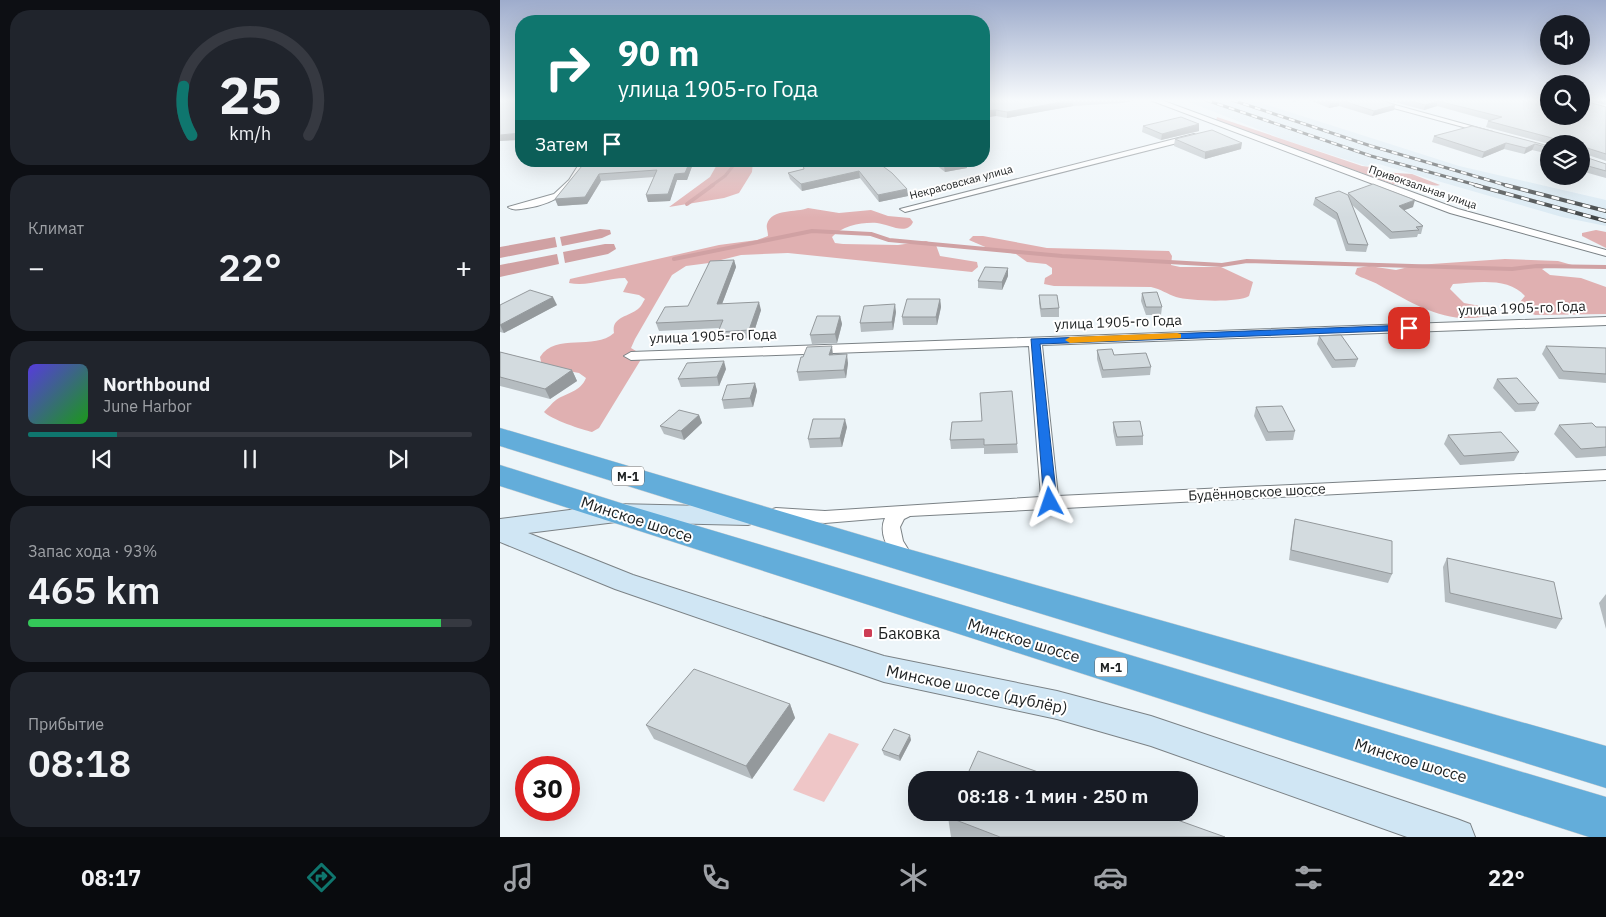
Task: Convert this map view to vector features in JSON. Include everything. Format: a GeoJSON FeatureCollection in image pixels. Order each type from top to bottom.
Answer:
{"type":"FeatureCollection","features":[{"type":"Feature","properties":{"kind":"highway","name":"М-1"},"geometry":{"type":"LineString","coordinates":[[500,436],[908,562],[1606,766]]}},
{"type":"Feature","properties":{"kind":"highway","name":"Минское шоссе"},"geometry":{"type":"LineString","coordinates":[[500,475],[616,513],[1606,820]]}},
{"type":"Feature","properties":{"kind":"main road"},"geometry":{"type":"LineString","coordinates":[[500,528],[616,513],[742,512]]}},
{"type":"Feature","properties":{"kind":"main road","name":"Минское шоссе (дублёр)"},"geometry":{"type":"LineString","coordinates":[[500,532],[624,582],[884,669],[1057,705],[1151,732],[1457,837]]}},
{"type":"Feature","properties":{"kind":"street","name":"Некрасовская улица"},"geometry":{"type":"LineString","coordinates":[[905,209],[1183,139]]}},
{"type":"Feature","properties":{"kind":"street","name":"Привокзальная улица"},"geometry":{"type":"LineString","coordinates":[[1257,139],[1454,211],[1606,253]]}},
{"type":"Feature","properties":{"kind":"street"},"geometry":{"type":"LineString","coordinates":[[513,207],[532,205],[554,199],[564,192],[582,167]]}},
{"type":"Feature","properties":{"kind":"street","name":"улица 1905-го Года"},"geometry":{"type":"LineString","coordinates":[[631,356],[1606,321]]}},
{"type":"Feature","properties":{"kind":"street"},"geometry":{"type":"LineString","coordinates":[[1035,341],[1050,502]]}},
{"type":"Feature","properties":{"kind":"street","name":"Будённовское шоссе"},"geometry":{"type":"LineString","coordinates":[[742,512],[825,518],[908,510],[1050,502],[1606,475]]}},
{"type":"Feature","properties":{"kind":"street"},"geometry":{"type":"LineString","coordinates":[[908,510],[899,513],[894,518],[890,529],[893,540],[908,562]]}},
{"type":"Feature","properties":{"kind":"shaded area"},"geometry":{"type":"Polygon","coordinates":[[[1267,139],[1282,139],[1362,166],[1378,168],[1381,172],[1412,174],[1440,185],[1418,182],[1405,185],[1393,184],[1267,139]]]}},
{"type":"Feature","properties":{"kind":"shaded area"},"geometry":{"type":"Polygon","coordinates":[[[1283,139],[1375,139],[1459,166],[1606,200],[1606,226],[1562,217],[1375,163],[1366,166],[1283,139]]]}},
{"type":"Feature","properties":{"kind":"shaded area"},"geometry":{"type":"Polygon","coordinates":[[[716,167],[752,167],[752,172],[739,193],[724,198],[669,207],[710,177],[716,167]]]}},
{"type":"Feature","properties":{"kind":"shaded area"},"geometry":{"type":"Polygon","coordinates":[[[808,208],[839,213],[871,210],[888,216],[910,218],[913,222],[910,226],[902,229],[877,223],[853,225],[841,230],[832,237],[835,243],[898,245],[926,241],[936,245],[940,256],[977,262],[978,267],[972,272],[788,253],[741,255],[709,263],[686,266],[672,275],[635,339],[631,348],[641,354],[640,361],[599,428],[592,432],[574,427],[544,412],[556,400],[577,389],[586,378],[579,373],[542,366],[540,357],[556,345],[596,341],[606,338],[614,333],[615,324],[618,320],[638,309],[645,299],[639,295],[623,292],[628,282],[625,278],[583,284],[569,283],[570,279],[719,245],[757,240],[768,236],[767,224],[774,215],[808,208]]]}},
{"type":"Feature","properties":{"kind":"shaded area"},"geometry":{"type":"Polygon","coordinates":[[[600,229],[610,230],[611,234],[602,238],[562,246],[560,237],[600,229]]]}},
{"type":"Feature","properties":{"kind":"shaded area"},"geometry":{"type":"Polygon","coordinates":[[[1596,230],[1606,232],[1606,248],[1582,236],[1582,233],[1596,230]]]}},
{"type":"Feature","properties":{"kind":"shaded area"},"geometry":{"type":"Polygon","coordinates":[[[973,236],[983,236],[1047,248],[1169,251],[1172,256],[1171,265],[1180,267],[1221,267],[1253,282],[1249,296],[1235,300],[1182,298],[1151,287],[1054,286],[1044,284],[1045,278],[1052,274],[1052,268],[1046,264],[1027,262],[1016,254],[990,249],[969,240],[973,236]]]}},
{"type":"Feature","properties":{"kind":"shaded area"},"geometry":{"type":"Polygon","coordinates":[[[555,237],[557,247],[500,258],[500,247],[555,237]]]}},
{"type":"Feature","properties":{"kind":"shaded area"},"geometry":{"type":"Polygon","coordinates":[[[614,244],[616,249],[608,254],[565,263],[563,252],[614,244]]]}},
{"type":"Feature","properties":{"kind":"shaded area"},"geometry":{"type":"Polygon","coordinates":[[[557,254],[559,264],[500,277],[500,265],[557,254]]]}},
{"type":"Feature","properties":{"kind":"shaded area"},"geometry":{"type":"Polygon","coordinates":[[[1505,259],[1558,261],[1572,265],[1542,269],[1550,275],[1581,278],[1606,287],[1606,314],[1535,315],[1522,309],[1520,302],[1525,296],[1518,290],[1502,283],[1482,282],[1453,284],[1450,289],[1464,303],[1496,309],[1493,315],[1476,318],[1447,316],[1420,307],[1355,274],[1357,268],[1369,266],[1396,270],[1417,265],[1505,259]]]}},
{"type":"Feature","properties":{"kind":"shaded area"},"geometry":{"type":"Polygon","coordinates":[[[829,733],[859,744],[824,802],[793,790],[829,733]]]}},
{"type":"Feature","properties":{"kind":"building"},"geometry":{"type":"Polygon","coordinates":[[[1175,139],[1233,139],[1242,143],[1205,152],[1175,139]]]}},
{"type":"Feature","properties":{"kind":"building"},"geometry":{"type":"Polygon","coordinates":[[[1444,139],[1522,139],[1540,144],[1540,145],[1535,144],[1526,148],[1506,143],[1484,152],[1444,139]]]}},
{"type":"Feature","properties":{"kind":"building"},"geometry":{"type":"Polygon","coordinates":[[[1590,139],[1606,139],[1606,154],[1590,149],[1590,139]]]}},
{"type":"Feature","properties":{"kind":"building"},"geometry":{"type":"Polygon","coordinates":[[[1590,159],[1606,164],[1606,171],[1590,167],[1590,159]]]}},
{"type":"Feature","properties":{"kind":"building"},"geometry":{"type":"Polygon","coordinates":[[[581,167],[688,167],[685,173],[675,174],[668,194],[646,195],[657,170],[599,174],[585,197],[555,199],[581,167]]]}},
{"type":"Feature","properties":{"kind":"building"},"geometry":{"type":"Polygon","coordinates":[[[804,167],[884,167],[907,189],[878,195],[859,171],[801,184],[788,173],[804,169],[804,167]]]}},
{"type":"Feature","properties":{"kind":"building"},"geometry":{"type":"Polygon","coordinates":[[[1373,184],[1415,200],[1399,206],[1423,226],[1416,227],[1419,230],[1392,232],[1348,193],[1373,184]]]}},
{"type":"Feature","properties":{"kind":"building"},"geometry":{"type":"Polygon","coordinates":[[[1339,191],[1348,195],[1368,245],[1348,244],[1337,213],[1315,198],[1339,191]]]}},
{"type":"Feature","properties":{"kind":"building"},"geometry":{"type":"Polygon","coordinates":[[[734,260],[717,304],[759,302],[749,330],[718,332],[723,320],[656,323],[665,307],[688,306],[710,261],[734,260]]]}},
{"type":"Feature","properties":{"kind":"building"},"geometry":{"type":"Polygon","coordinates":[[[985,267],[1008,268],[1002,282],[978,281],[985,267]]]}},
{"type":"Feature","properties":{"kind":"building"},"geometry":{"type":"Polygon","coordinates":[[[530,290],[553,297],[500,325],[500,305],[530,290]]]}},
{"type":"Feature","properties":{"kind":"building"},"geometry":{"type":"Polygon","coordinates":[[[1157,292],[1162,307],[1146,307],[1142,293],[1157,292]]]}},
{"type":"Feature","properties":{"kind":"building"},"geometry":{"type":"Polygon","coordinates":[[[1039,295],[1057,295],[1059,308],[1041,309],[1039,295]]]}},
{"type":"Feature","properties":{"kind":"building"},"geometry":{"type":"Polygon","coordinates":[[[907,299],[940,299],[936,317],[902,317],[907,299]]]}},
{"type":"Feature","properties":{"kind":"building"},"geometry":{"type":"Polygon","coordinates":[[[895,304],[892,322],[860,323],[864,306],[895,304]]]}},
{"type":"Feature","properties":{"kind":"building"},"geometry":{"type":"Polygon","coordinates":[[[817,316],[840,316],[835,334],[810,335],[817,316]]]}},
{"type":"Feature","properties":{"kind":"building"},"geometry":{"type":"Polygon","coordinates":[[[1341,335],[1358,359],[1335,360],[1319,336],[1341,335]]]}},
{"type":"Feature","properties":{"kind":"building"},"geometry":{"type":"Polygon","coordinates":[[[832,346],[829,355],[847,354],[844,370],[797,372],[801,357],[803,357],[807,347],[832,346]]]}},
{"type":"Feature","properties":{"kind":"building"},"geometry":{"type":"Polygon","coordinates":[[[1546,346],[1606,348],[1606,374],[1563,371],[1546,346]]]}},
{"type":"Feature","properties":{"kind":"building"},"geometry":{"type":"Polygon","coordinates":[[[1112,349],[1114,355],[1146,353],[1151,367],[1103,370],[1097,350],[1112,349]]]}},
{"type":"Feature","properties":{"kind":"building"},"geometry":{"type":"Polygon","coordinates":[[[500,352],[572,370],[545,389],[500,377],[500,352]]]}},
{"type":"Feature","properties":{"kind":"building"},"geometry":{"type":"Polygon","coordinates":[[[724,361],[717,377],[678,379],[687,363],[724,361]]]}},
{"type":"Feature","properties":{"kind":"building"},"geometry":{"type":"Polygon","coordinates":[[[1517,378],[1539,403],[1518,404],[1497,379],[1517,378]]]}},
{"type":"Feature","properties":{"kind":"building"},"geometry":{"type":"Polygon","coordinates":[[[755,383],[750,398],[722,400],[727,385],[755,383]]]}},
{"type":"Feature","properties":{"kind":"building"},"geometry":{"type":"Polygon","coordinates":[[[1012,391],[1017,444],[984,445],[984,439],[950,440],[952,422],[982,421],[980,393],[1012,391]]]}},
{"type":"Feature","properties":{"kind":"building"},"geometry":{"type":"Polygon","coordinates":[[[1282,406],[1295,431],[1268,432],[1256,407],[1282,406]]]}},
{"type":"Feature","properties":{"kind":"building"},"geometry":{"type":"Polygon","coordinates":[[[679,410],[699,415],[681,431],[660,426],[679,410]]]}},
{"type":"Feature","properties":{"kind":"building"},"geometry":{"type":"Polygon","coordinates":[[[813,419],[845,419],[840,438],[808,439],[813,419]]]}},
{"type":"Feature","properties":{"kind":"building"},"geometry":{"type":"Polygon","coordinates":[[[1140,421],[1143,436],[1117,437],[1113,422],[1140,421]]]}},
{"type":"Feature","properties":{"kind":"building"},"geometry":{"type":"Polygon","coordinates":[[[1592,423],[1596,427],[1606,427],[1606,447],[1581,449],[1559,425],[1592,423]]]}},
{"type":"Feature","properties":{"kind":"building"},"geometry":{"type":"Polygon","coordinates":[[[1501,432],[1519,452],[1464,456],[1448,435],[1501,432]]]}},
{"type":"Feature","properties":{"kind":"building"},"geometry":{"type":"Polygon","coordinates":[[[1295,519],[1392,541],[1392,574],[1291,550],[1295,519]]]}},
{"type":"Feature","properties":{"kind":"building"},"geometry":{"type":"Polygon","coordinates":[[[1447,558],[1554,582],[1562,619],[1450,593],[1447,558]]]}},
{"type":"Feature","properties":{"kind":"building"},"geometry":{"type":"Polygon","coordinates":[[[694,669],[790,704],[746,766],[646,725],[694,669]]]}},
{"type":"Feature","properties":{"kind":"building"},"geometry":{"type":"Polygon","coordinates":[[[894,729],[910,735],[899,756],[882,750],[894,729]]]}},
{"type":"Feature","properties":{"kind":"building"},"geometry":{"type":"Polygon","coordinates":[[[978,751],[1035,771],[969,771],[978,751]]]}},
{"type":"Feature","properties":{"kind":"building"},"geometry":{"type":"Polygon","coordinates":[[[958,821],[1180,821],[1225,837],[1000,837],[958,821]]]}},
{"type":"Feature","properties":{"kind":"waterway"},"geometry":{"type":"LineString","coordinates":[[711,186],[725,176],[732,167]]}},
{"type":"Feature","properties":{"kind":"waterway"},"geometry":{"type":"LineString","coordinates":[[687,204],[713,185]]}},
{"type":"Feature","properties":{"kind":"waterway"},"geometry":{"type":"LineString","coordinates":[[674,259],[812,231],[871,234],[889,240],[1062,256],[1222,265],[1247,261],[1512,269],[1537,266],[1606,267]]}},
{"type":"Feature","properties":{"kind":"railway"},"geometry":{"type":"LineString","coordinates":[[1321,139],[1371,156],[1480,186]]}},
{"type":"Feature","properties":{"kind":"railway"},"geometry":{"type":"LineString","coordinates":[[1350,139],[1509,186]]}},
{"type":"Feature","properties":{"kind":"railway"},"geometry":{"type":"LineString","coordinates":[[1475,185],[1606,221]]}},
{"type":"Feature","properties":{"kind":"railway"},"geometry":{"type":"LineString","coordinates":[[1505,185],[1606,211]]}},
{"type":"Feature","properties":{"kind":"slow traffic"},"geometry":{"type":"LineString","coordinates":[[1070,340],[1177,336]]}},
{"type":"Feature","properties":{"kind":"place","name":"Баковка"},"geometry":{"type":"Point","coordinates":[868,633]}},
{"type":"Feature","properties":{"kind":"route"},"geometry":{"type":"LineString","coordinates":[[1050,502],[1035,341],[1409,328]]}}]}
